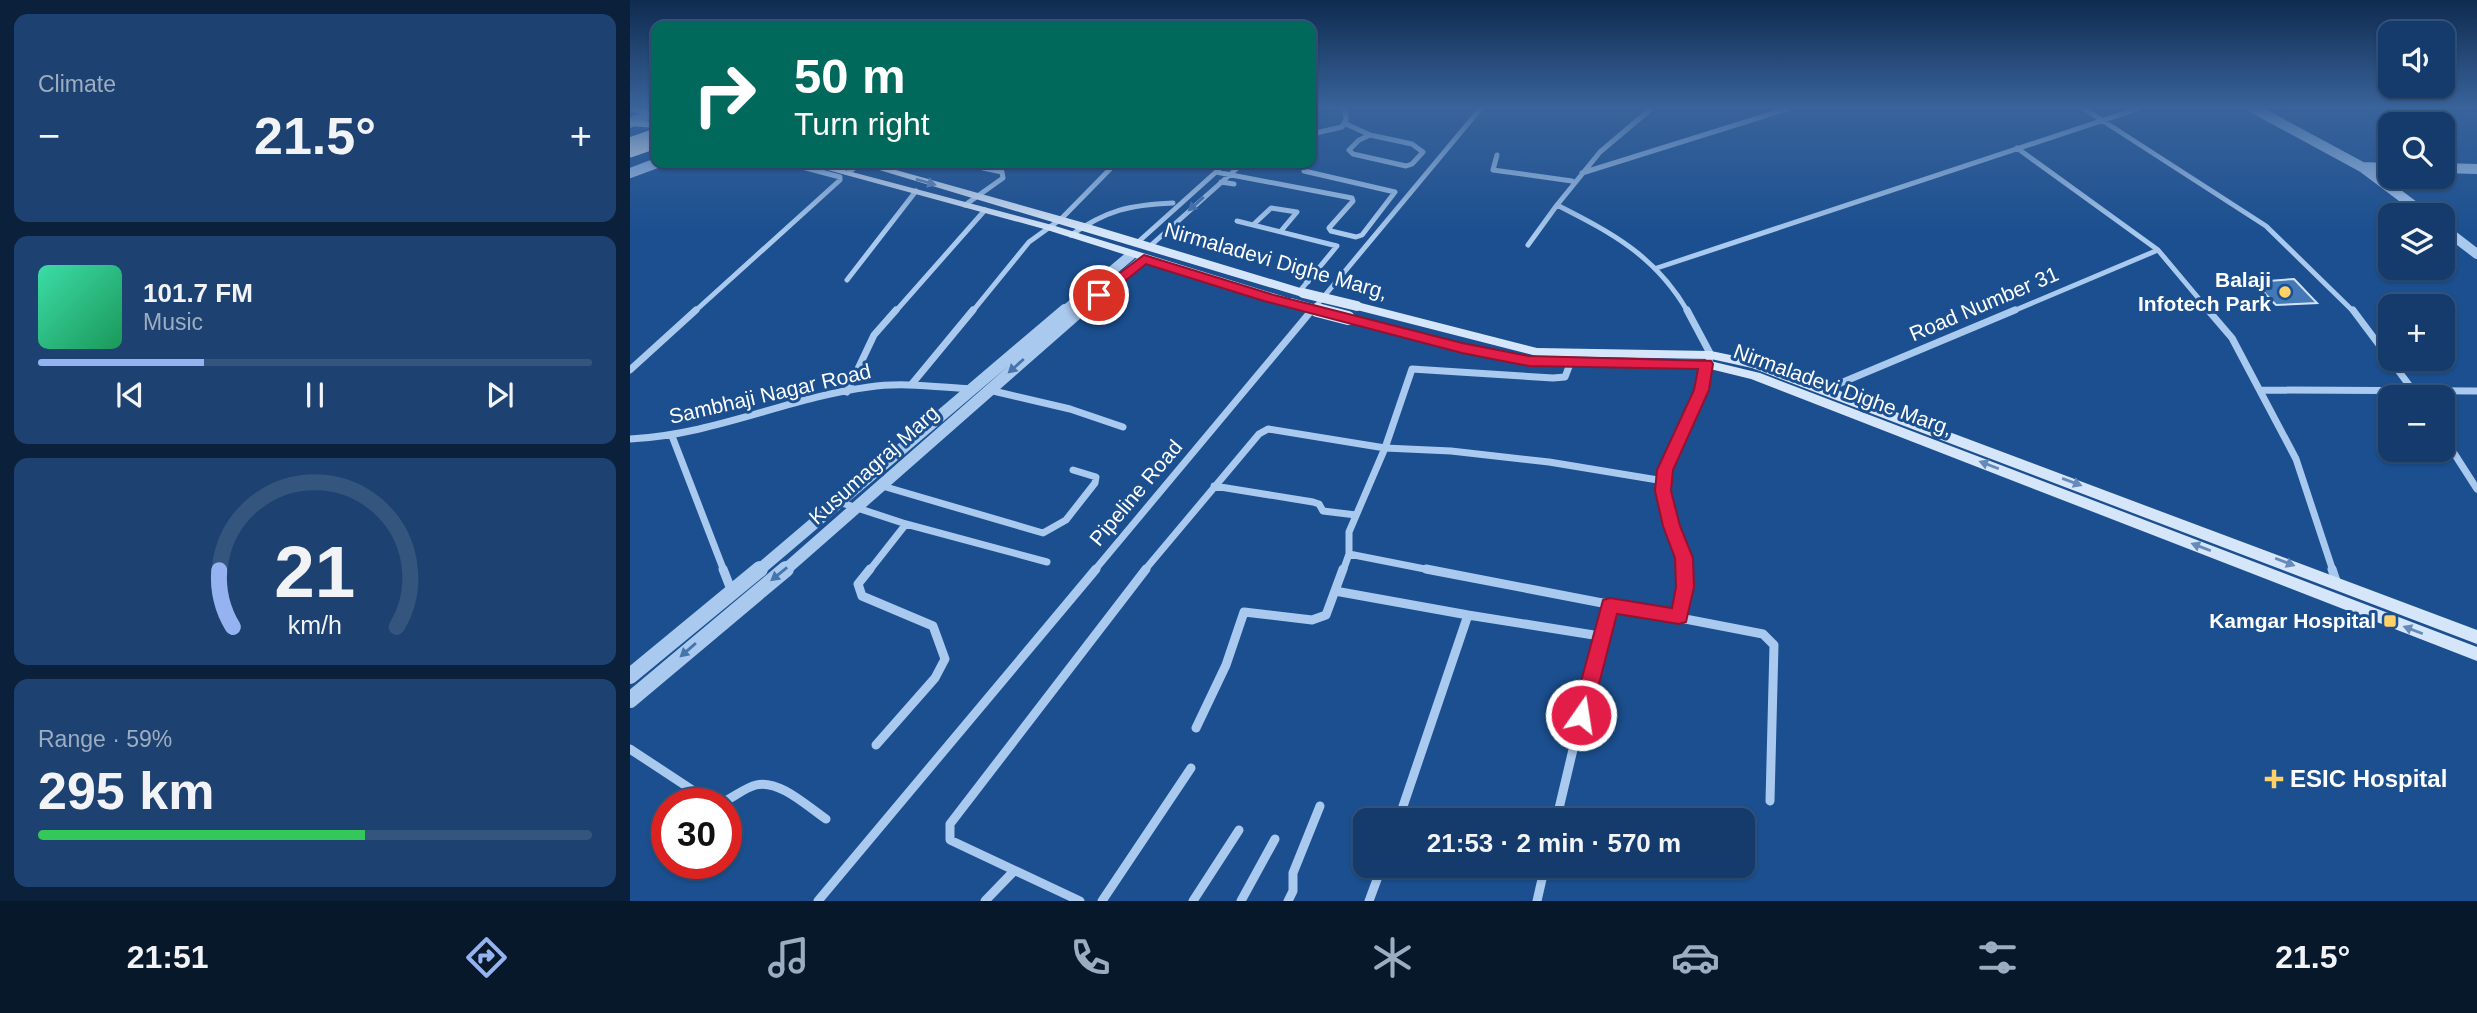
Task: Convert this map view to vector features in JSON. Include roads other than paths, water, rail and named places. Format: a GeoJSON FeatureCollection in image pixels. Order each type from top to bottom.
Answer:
{"type":"FeatureCollection","features":[{"type":"Feature","properties":{"kind":"highway"},"geometry":{"type":"LineString","coordinates":[[630,157],[650,150]]}},
{"type":"Feature","properties":{"kind":"main road","name":"Nirmaladevi Dighe Marg,"},"geometry":{"type":"LineString","coordinates":[[830,168],[1048,228],[1269,298],[1408,334],[1529,361],[1570,364],[1709,360],[2477,654]]}},
{"type":"Feature","properties":{"kind":"main road","name":"Nirmaladevi Dighe Marg,"},"geometry":{"type":"LineString","coordinates":[[878,168],[1061,219],[1280,286],[1303,289],[1357,306],[1537,352],[1755,364],[2336,581],[2477,637]]}},
{"type":"Feature","properties":{"kind":"main road"},"geometry":{"type":"LineString","coordinates":[[1269,298],[1280,286]]}},
{"type":"Feature","properties":{"kind":"main road"},"geometry":{"type":"LineString","coordinates":[[1408,334],[1418,322]]}},
{"type":"Feature","properties":{"kind":"street"},"geometry":{"type":"LineString","coordinates":[[1349,150],[1353,154],[1406,166],[1412,164],[1423,152],[1421,150]]}},
{"type":"Feature","properties":{"kind":"street","name":"Pipeline Road"},"geometry":{"type":"LineString","coordinates":[[818,901],[1446,150]]}},
{"type":"Feature","properties":{"kind":"street"},"geometry":{"type":"LineString","coordinates":[[1528,245],[1572,181],[1603,150]]}},
{"type":"Feature","properties":{"kind":"street"},"geometry":{"type":"LineString","coordinates":[[1582,173],[1655,150]]}},
{"type":"Feature","properties":{"kind":"street"},"geometry":{"type":"LineString","coordinates":[[1657,268],[2014,150]]}},
{"type":"Feature","properties":{"kind":"street"},"geometry":{"type":"LineString","coordinates":[[2018,150],[2158,250],[2232,338],[2296,459],[2336,581]]}},
{"type":"Feature","properties":{"kind":"street"},"geometry":{"type":"LineString","coordinates":[[2151,150],[2266,226],[2360,317],[2409,385]]}},
{"type":"Feature","properties":{"kind":"street"},"geometry":{"type":"LineString","coordinates":[[2331,150],[2362,167],[2410,203]]}},
{"type":"Feature","properties":{"kind":"street"},"geometry":{"type":"LineString","coordinates":[[1497,155],[1493,170],[1572,181]]}},
{"type":"Feature","properties":{"kind":"street"},"geometry":{"type":"LineString","coordinates":[[630,173],[651,165]]}},
{"type":"Feature","properties":{"kind":"street"},"geometry":{"type":"LineString","coordinates":[[2362,167],[2378,168]]}},
{"type":"Feature","properties":{"kind":"street"},"geometry":{"type":"LineString","coordinates":[[630,370],[840,180],[840,177],[806,168]]}},
{"type":"Feature","properties":{"kind":"street"},"geometry":{"type":"LineString","coordinates":[[849,172],[854,168]]}},
{"type":"Feature","properties":{"kind":"street"},"geometry":{"type":"LineString","coordinates":[[965,205],[1004,176],[1002,172],[983,168]]}},
{"type":"Feature","properties":{"kind":"street"},"geometry":{"type":"LineString","coordinates":[[911,385],[1029,242],[1061,219],[1110,168]]}},
{"type":"Feature","properties":{"kind":"street"},"geometry":{"type":"LineString","coordinates":[[1143,245],[1220,168]]}},
{"type":"Feature","properties":{"kind":"street"},"geometry":{"type":"LineString","coordinates":[[1143,245],[1237,168]]}},
{"type":"Feature","properties":{"kind":"street"},"geometry":{"type":"LineString","coordinates":[[2455,168],[2477,169]]}},
{"type":"Feature","properties":{"kind":"street"},"geometry":{"type":"LineString","coordinates":[[1225,178],[1352,198],[1353,201],[1329,228],[1331,231],[1356,237],[1362,235],[1395,192],[1304,171]]}},
{"type":"Feature","properties":{"kind":"street"},"geometry":{"type":"LineString","coordinates":[[1216,172],[1235,182]]}},
{"type":"Feature","properties":{"kind":"street"},"geometry":{"type":"LineString","coordinates":[[847,280],[916,191]]}},
{"type":"Feature","properties":{"kind":"street"},"geometry":{"type":"LineString","coordinates":[[1071,235],[1101,214],[1124,205],[1172,202]]}},
{"type":"Feature","properties":{"kind":"street"},"geometry":{"type":"LineString","coordinates":[[1558,205],[1603,229],[1657,268],[1691,315],[1709,360],[1702,390],[1665,470],[1663,491],[1671,526],[1684,558],[1685,587],[1679,616]]}},
{"type":"Feature","properties":{"kind":"street"},"geometry":{"type":"LineString","coordinates":[[1254,225],[1271,208],[1297,212],[1281,231]]}},
{"type":"Feature","properties":{"kind":"street"},"geometry":{"type":"LineString","coordinates":[[847,393],[874,335],[985,210]]}},
{"type":"Feature","properties":{"kind":"street"},"geometry":{"type":"LineString","coordinates":[[1237,220],[1337,246],[1303,289]]}},
{"type":"Feature","properties":{"kind":"street"},"geometry":{"type":"LineString","coordinates":[[2455,237],[2477,254]]}},
{"type":"Feature","properties":{"kind":"street","name":"Road Number 31"},"geometry":{"type":"LineString","coordinates":[[1824,390],[2158,250]]}},
{"type":"Feature","properties":{"kind":"street","name":"Kusumagraj Marg"},"geometry":{"type":"LineString","coordinates":[[630,700],[839,502],[1131,255]]}},
{"type":"Feature","properties":{"kind":"street","name":"Kusumagraj Marg"},"geometry":{"type":"LineString","coordinates":[[630,676],[856,509],[1044,340],[1144,259]]}},
{"type":"Feature","properties":{"kind":"street"},"geometry":{"type":"LineString","coordinates":[[1303,289],[1304,270]]}},
{"type":"Feature","properties":{"kind":"street"},"geometry":{"type":"LineString","coordinates":[[1196,728],[1226,665],[1244,612],[1312,620],[1326,615],[1349,555],[1349,532],[1385,448],[1412,369],[1553,378],[1565,377],[1570,364]]}},
{"type":"Feature","properties":{"kind":"street","name":"Sambhaji Nagar Road"},"geometry":{"type":"LineString","coordinates":[[630,439],[673,436],[868,387],[911,385],[989,390],[1069,409],[1124,427]]}},
{"type":"Feature","properties":{"kind":"street"},"geometry":{"type":"LineString","coordinates":[[2260,390],[2378,393]]}},
{"type":"Feature","properties":{"kind":"street"},"geometry":{"type":"LineString","coordinates":[[2455,392],[2477,391]]}},
{"type":"Feature","properties":{"kind":"street"},"geometry":{"type":"LineString","coordinates":[[1080,901],[950,840],[950,824],[1133,584],[1259,433],[1268,429],[1385,448],[1451,451],[1549,462],[1664,481]]}},
{"type":"Feature","properties":{"kind":"street"},"geometry":{"type":"LineString","coordinates":[[673,436],[736,600]]}},
{"type":"Feature","properties":{"kind":"street"},"geometry":{"type":"LineString","coordinates":[[2455,455],[2477,489]]}},
{"type":"Feature","properties":{"kind":"street"},"geometry":{"type":"LineString","coordinates":[[866,480],[1043,533],[1054,530],[1064,522],[1096,483],[1096,477],[1073,470]]}},
{"type":"Feature","properties":{"kind":"street"},"geometry":{"type":"LineString","coordinates":[[1214,486],[1312,502],[1319,504],[1323,511],[1356,515]]}},
{"type":"Feature","properties":{"kind":"street"},"geometry":{"type":"LineString","coordinates":[[839,502],[906,524],[1047,562]]}},
{"type":"Feature","properties":{"kind":"street"},"geometry":{"type":"LineString","coordinates":[[876,745],[935,678],[945,659],[933,626],[862,596],[858,584],[906,524]]}},
{"type":"Feature","properties":{"kind":"street"},"geometry":{"type":"LineString","coordinates":[[1349,555],[1763,634],[1774,645],[1770,801]]}},
{"type":"Feature","properties":{"kind":"street"},"geometry":{"type":"LineString","coordinates":[[1335,591],[1600,636]]}},
{"type":"Feature","properties":{"kind":"street"},"geometry":{"type":"LineString","coordinates":[[1559,808],[1600,636],[1610,605]]}},
{"type":"Feature","properties":{"kind":"street"},"geometry":{"type":"LineString","coordinates":[[1402,808],[1468,615]]}},
{"type":"Feature","properties":{"kind":"street"},"geometry":{"type":"LineString","coordinates":[[630,749],[689,788]]}},
{"type":"Feature","properties":{"kind":"street"},"geometry":{"type":"LineString","coordinates":[[1102,901],[1191,768]]}},
{"type":"Feature","properties":{"kind":"street"},"geometry":{"type":"LineString","coordinates":[[742,793],[757,783],[769,782],[827,819]]}},
{"type":"Feature","properties":{"kind":"street"},"geometry":{"type":"LineString","coordinates":[[1288,901],[1293,891],[1293,873],[1320,806]]}},
{"type":"Feature","properties":{"kind":"street"},"geometry":{"type":"LineString","coordinates":[[1193,901],[1239,830]]}},
{"type":"Feature","properties":{"kind":"street"},"geometry":{"type":"LineString","coordinates":[[1241,901],[1275,839]]}},
{"type":"Feature","properties":{"kind":"street"},"geometry":{"type":"LineString","coordinates":[[985,901],[1014,871]]}},
{"type":"Feature","properties":{"kind":"street"},"geometry":{"type":"LineString","coordinates":[[1369,901],[1378,878]]}},
{"type":"Feature","properties":{"kind":"street"},"geometry":{"type":"LineString","coordinates":[[1537,901],[1542,878]]}},
{"type":"Feature","properties":{"kind":"place","name":"Balaji Infotech Park"},"geometry":{"type":"Point","coordinates":[2285,292]}},
{"type":"Feature","properties":{"kind":"place","name":"Kamgar Hospital"},"geometry":{"type":"Point","coordinates":[2390,621]}},
{"type":"Feature","properties":{"kind":"place","name":"ESIC Hospital"},"geometry":{"type":"Point","coordinates":[2274,779]}}]}
